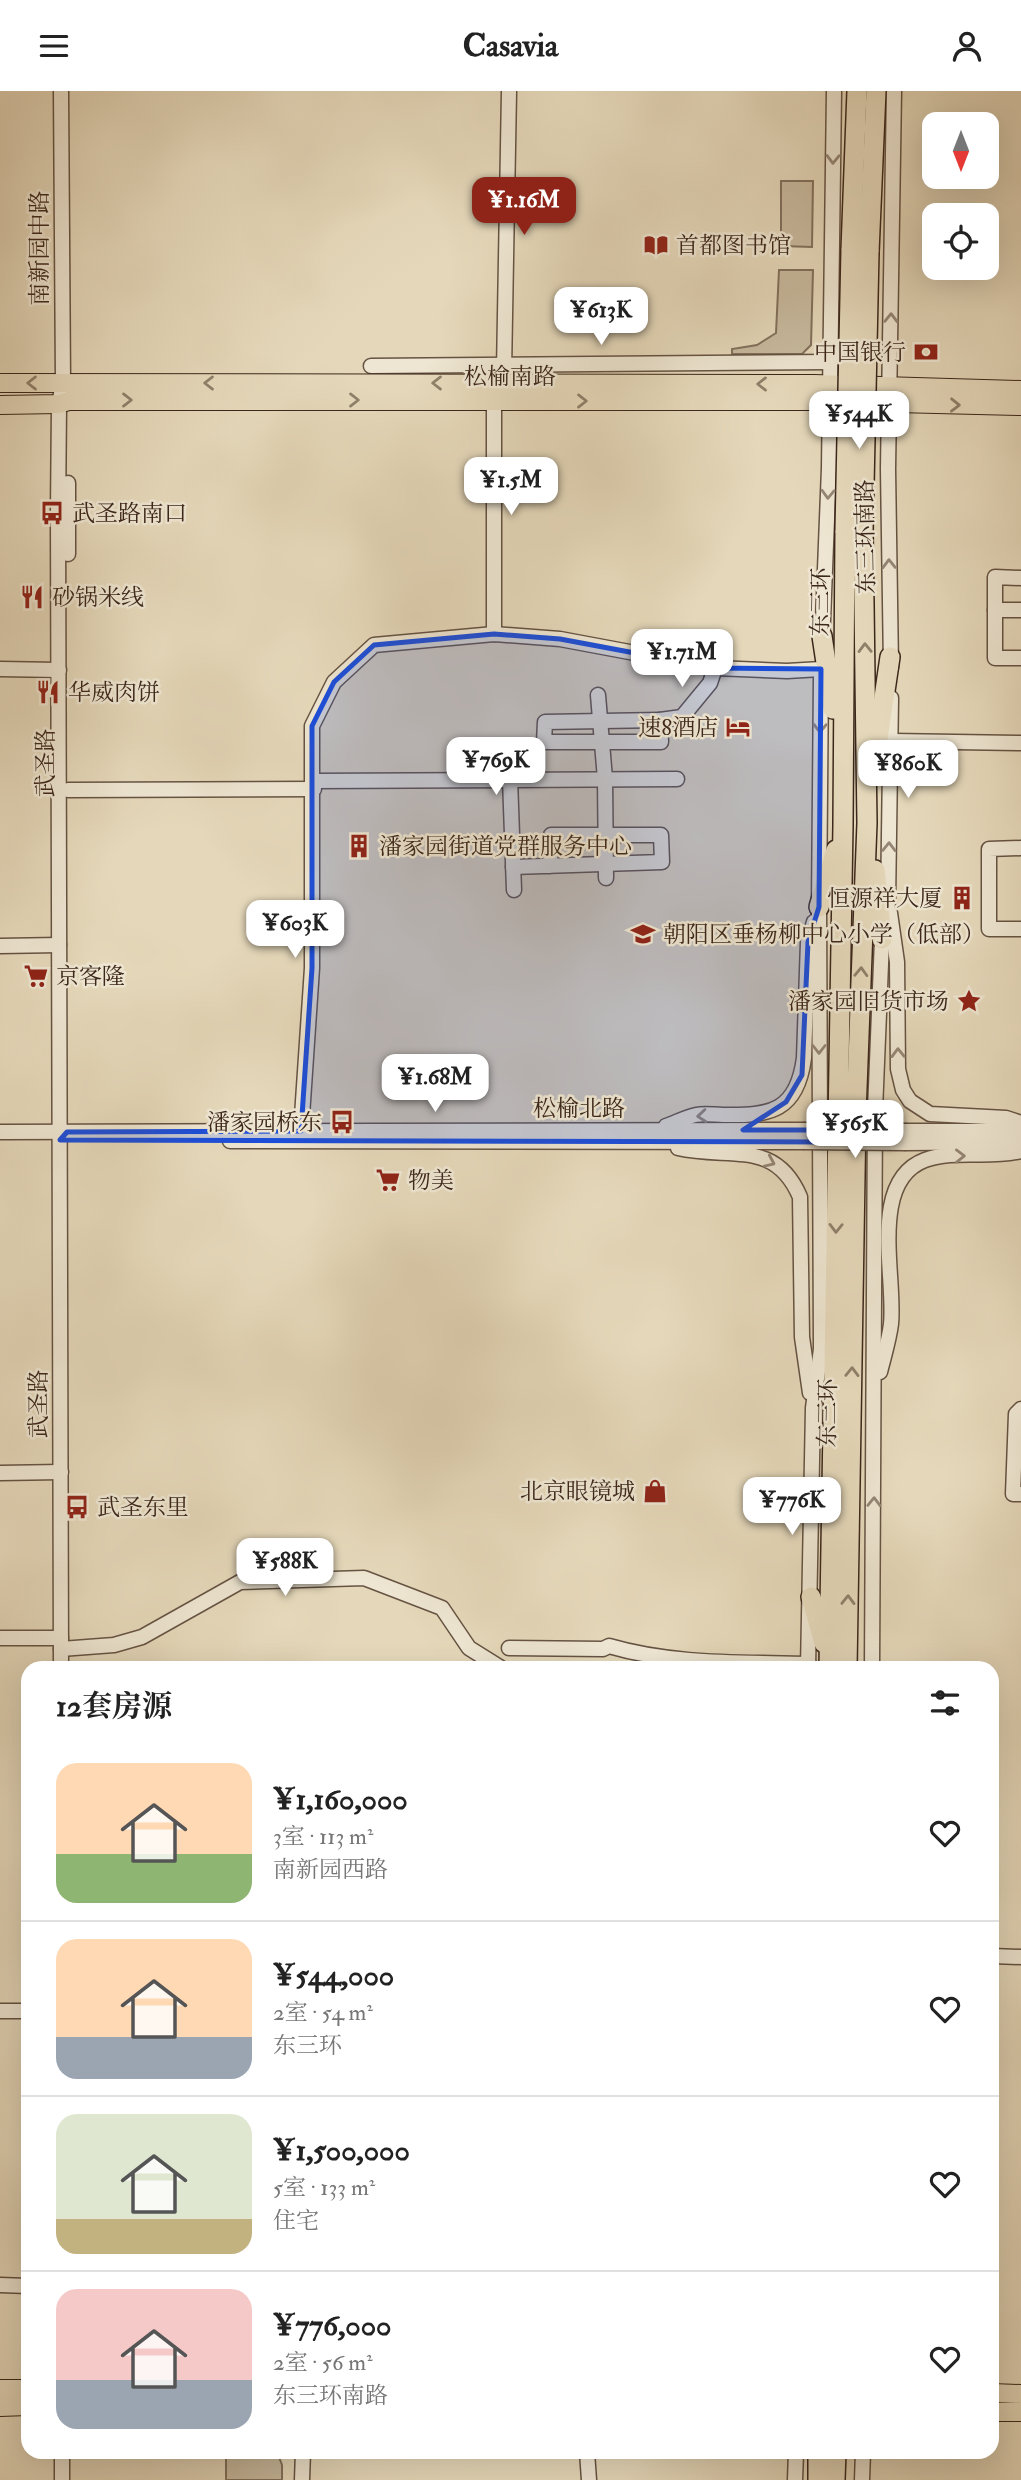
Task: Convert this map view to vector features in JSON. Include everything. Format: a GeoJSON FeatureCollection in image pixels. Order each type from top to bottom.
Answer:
{"type":"FeatureCollection","features":[{"type":"Feature","properties":{"kind":"highway","name":"东三环"},"geometry":{"type":"LineString","coordinates":[[835,1661],[847,1114],[842,765],[854,531],[860,251],[857,91]]}},
{"type":"Feature","properties":{"kind":"highway","name":"东三环"},"geometry":{"type":"LineString","coordinates":[[860,251],[876,91]]}},
{"type":"Feature","properties":{"kind":"highway","name":"东三环"},"geometry":{"type":"LineString","coordinates":[[847,1114],[867,823],[854,531]]}},
{"type":"Feature","properties":{"kind":"highway"},"geometry":{"type":"LineString","coordinates":[[822,635],[842,765]]}},
{"type":"Feature","properties":{"kind":"highway"},"geometry":{"type":"LineString","coordinates":[[867,790],[876,762],[890,657]]}},
{"type":"Feature","properties":{"kind":"highway"},"geometry":{"type":"LineString","coordinates":[[867,823],[874,840],[882,939]]}},
{"type":"Feature","properties":{"kind":"highway"},"geometry":{"type":"LineString","coordinates":[[819,907],[843,825]]}},
{"type":"Feature","properties":{"kind":"highway"},"geometry":{"type":"LineString","coordinates":[[811,1597],[833,1661]]}},
{"type":"Feature","properties":{"kind":"highway"},"geometry":{"type":"LineString","coordinates":[[818,2459],[818,2480]]}},
{"type":"Feature","properties":{"kind":"highway"},"geometry":{"type":"LineString","coordinates":[[835,2480],[836,2459]]}},
{"type":"Feature","properties":{"kind":"main road","name":"松榆南路"},"geometry":{"type":"LineString","coordinates":[[0,383],[64,396],[494,400],[831,393]]}},
{"type":"Feature","properties":{"kind":"main road","name":"松榆南路"},"geometry":{"type":"LineString","coordinates":[[0,405],[64,396],[504,383],[831,393]]}},
{"type":"Feature","properties":{"kind":"main road"},"geometry":{"type":"LineString","coordinates":[[890,395],[1021,390]]}},
{"type":"Feature","properties":{"kind":"main road"},"geometry":{"type":"LineString","coordinates":[[831,393],[1021,406]]}},
{"type":"Feature","properties":{"kind":"main road"},"geometry":{"type":"LineString","coordinates":[[0,2389],[21,2389]]}},
{"type":"Feature","properties":{"kind":"main road"},"geometry":{"type":"LineString","coordinates":[[999,2393],[1021,2394]]}},
{"type":"Feature","properties":{"kind":"main road"},"geometry":{"type":"LineString","coordinates":[[0,2407],[21,2406]]}},
{"type":"Feature","properties":{"kind":"main road"},"geometry":{"type":"LineString","coordinates":[[999,2412],[1021,2413]]}},
{"type":"Feature","properties":{"kind":"street","name":"南新园中路"},"geometry":{"type":"LineString","coordinates":[[61,91],[64,396]]}},
{"type":"Feature","properties":{"kind":"street"},"geometry":{"type":"LineString","coordinates":[[504,383],[509,91]]}},
{"type":"Feature","properties":{"kind":"street","name":"东三环南路"},"geometry":{"type":"LineString","coordinates":[[813,1408],[821,1349],[821,670],[831,393],[834,91]]}},
{"type":"Feature","properties":{"kind":"street","name":"东三环南路"},"geometry":{"type":"LineString","coordinates":[[874,1397],[875,1111],[882,939],[888,903],[891,741],[888,469],[894,91]]}},
{"type":"Feature","properties":{"kind":"street"},"geometry":{"type":"LineString","coordinates":[[370,366],[831,362]]}},
{"type":"Feature","properties":{"kind":"street","name":"武圣路"},"geometry":{"type":"LineString","coordinates":[[62,1135],[59,670],[64,396]]}},
{"type":"Feature","properties":{"kind":"street","name":"武圣路"},"geometry":{"type":"LineString","coordinates":[[61,1661],[62,1135],[68,790],[64,396]]}},
{"type":"Feature","properties":{"kind":"street"},"geometry":{"type":"LineString","coordinates":[[494,400],[494,634]]}},
{"type":"Feature","properties":{"kind":"street"},"geometry":{"type":"LineString","coordinates":[[829,468],[888,469]]}},
{"type":"Feature","properties":{"kind":"street"},"geometry":{"type":"LineString","coordinates":[[1021,577],[995,577],[995,658],[1021,658]]}},
{"type":"Feature","properties":{"kind":"street"},"geometry":{"type":"LineString","coordinates":[[995,610],[1021,610]]}},
{"type":"Feature","properties":{"kind":"street"},"geometry":{"type":"LineString","coordinates":[[301,1131],[312,968],[312,726],[334,682],[374,646],[494,634],[560,639],[715,668],[821,670]]}},
{"type":"Feature","properties":{"kind":"street"},"geometry":{"type":"LineString","coordinates":[[660,720],[661,742],[544,742],[545,722],[660,720],[682,717],[710,683],[715,668]]}},
{"type":"Feature","properties":{"kind":"street"},"geometry":{"type":"LineString","coordinates":[[0,669],[59,670]]}},
{"type":"Feature","properties":{"kind":"street"},"geometry":{"type":"LineString","coordinates":[[598,695],[605,779],[606,871]]}},
{"type":"Feature","properties":{"kind":"street"},"geometry":{"type":"LineString","coordinates":[[891,741],[1021,743]]}},
{"type":"Feature","properties":{"kind":"street"},"geometry":{"type":"LineString","coordinates":[[68,790],[510,779],[677,779]]}},
{"type":"Feature","properties":{"kind":"street"},"geometry":{"type":"LineString","coordinates":[[510,779],[514,890]]}},
{"type":"Feature","properties":{"kind":"street"},"geometry":{"type":"LineString","coordinates":[[513,867],[550,866],[606,871],[662,862],[661,835],[551,835],[550,866]]}},
{"type":"Feature","properties":{"kind":"street"},"geometry":{"type":"LineString","coordinates":[[1021,848],[989,849],[989,929],[1021,929]]}},
{"type":"Feature","properties":{"kind":"street"},"geometry":{"type":"LineString","coordinates":[[888,903],[897,962],[898,1069],[903,1090],[911,1101],[930,1114],[1006,1118],[1021,1123]]}},
{"type":"Feature","properties":{"kind":"street"},"geometry":{"type":"LineString","coordinates":[[656,1136],[697,1115],[754,1115],[772,1111],[796,1091],[804,1058],[808,942],[819,907]]}},
{"type":"Feature","properties":{"kind":"street"},"geometry":{"type":"LineString","coordinates":[[0,946],[59,946]]}},
{"type":"Feature","properties":{"kind":"street","name":"松榆北路"},"geometry":{"type":"LineString","coordinates":[[0,1140],[62,1135],[301,1131],[656,1136]]}},
{"type":"Feature","properties":{"kind":"street"},"geometry":{"type":"LineString","coordinates":[[907,1137],[1021,1131]]}},
{"type":"Feature","properties":{"kind":"street","name":"松榆北路"},"geometry":{"type":"LineString","coordinates":[[0,1132],[62,1135],[907,1137]]}},
{"type":"Feature","properties":{"kind":"street"},"geometry":{"type":"LineString","coordinates":[[656,1136],[699,1153],[751,1154],[777,1163],[793,1180],[800,1197],[802,1337],[813,1408],[808,1661]]}},
{"type":"Feature","properties":{"kind":"street"},"geometry":{"type":"LineString","coordinates":[[907,1137],[1021,1142]]}},
{"type":"Feature","properties":{"kind":"street"},"geometry":{"type":"LineString","coordinates":[[872,1661],[874,1397],[891,1323],[890,1207],[897,1184],[908,1171],[924,1160],[944,1156],[1006,1155],[1021,1151]]}},
{"type":"Feature","properties":{"kind":"street"},"geometry":{"type":"LineString","coordinates":[[1021,1409],[1016,1414],[1013,1494],[1021,1494]]}},
{"type":"Feature","properties":{"kind":"street"},"geometry":{"type":"LineString","coordinates":[[0,1473],[61,1472]]}},
{"type":"Feature","properties":{"kind":"street"},"geometry":{"type":"LineString","coordinates":[[0,1638],[61,1644],[114,1645],[142,1637],[240,1582],[364,1579],[442,1608],[469,1648],[490,1661]]}},
{"type":"Feature","properties":{"kind":"street"},"geometry":{"type":"LineString","coordinates":[[509,1648],[603,1649],[610,1646],[640,1661],[699,1661]]}},
{"type":"Feature","properties":{"kind":"street"},"geometry":{"type":"LineString","coordinates":[[999,1956],[1021,1957]]}},
{"type":"Feature","properties":{"kind":"street"},"geometry":{"type":"LineString","coordinates":[[0,2011],[21,2011]]}},
{"type":"Feature","properties":{"kind":"street"},"geometry":{"type":"LineString","coordinates":[[0,2285],[21,2286]]}},
{"type":"Feature","properties":{"kind":"street"},"geometry":{"type":"LineString","coordinates":[[62,2459],[62,2480]]}},
{"type":"Feature","properties":{"kind":"street"},"geometry":{"type":"LineString","coordinates":[[302,2480],[303,2459]]}},
{"type":"Feature","properties":{"kind":"street"},"geometry":{"type":"LineString","coordinates":[[588,2459],[589,2480]]}},
{"type":"Feature","properties":{"kind":"street"},"geometry":{"type":"LineString","coordinates":[[795,2480],[796,2459]]}},
{"type":"Feature","properties":{"kind":"street"},"geometry":{"type":"LineString","coordinates":[[862,2480],[863,2459]]}},
{"type":"Feature","properties":{"kind":"highlighted area"},"geometry":{"type":"Polygon","coordinates":[[[494,634],[560,639],[715,668],[821,669],[819,907],[808,942],[802,1075],[786,1102],[743,1130],[819,1130],[819,1142],[60,1140],[67,1132],[301,1131],[312,968],[312,726],[334,682],[374,645],[494,634]]]}},
{"type":"Feature","properties":{"kind":"shaded area"},"geometry":{"type":"Polygon","coordinates":[[[781,181],[813,181],[812,247],[781,246],[781,181]]]}},
{"type":"Feature","properties":{"kind":"shaded area"},"geometry":{"type":"Polygon","coordinates":[[[779,270],[813,270],[811,345],[802,354],[732,354],[732,349],[757,345],[776,333],[779,270]]]}},
{"type":"Feature","properties":{"kind":"shaded area"},"geometry":{"type":"Polygon","coordinates":[[[226,2459],[280,2459],[282,2465],[282,2480],[226,2480],[226,2459]]]}},
{"type":"Feature","properties":{"kind":"place","name":"首都图书馆"},"geometry":{"type":"Point","coordinates":[656,245]}},
{"type":"Feature","properties":{"kind":"place","name":"中国银行"},"geometry":{"type":"Point","coordinates":[926,352]}},
{"type":"Feature","properties":{"kind":"place","name":"武圣路南口"},"geometry":{"type":"Point","coordinates":[52,513]}},
{"type":"Feature","properties":{"kind":"place","name":"砂锅米线"},"geometry":{"type":"Point","coordinates":[32,597]}},
{"type":"Feature","properties":{"kind":"place","name":"华威肉饼"},"geometry":{"type":"Point","coordinates":[48,692]}},
{"type":"Feature","properties":{"kind":"place","name":"速8酒店"},"geometry":{"type":"Point","coordinates":[738,727]}},
{"type":"Feature","properties":{"kind":"place","name":"潘家园街道党群服务中心"},"geometry":{"type":"Point","coordinates":[359,846]}},
{"type":"Feature","properties":{"kind":"place","name":"恒源祥大厦"},"geometry":{"type":"Point","coordinates":[962,898]}},
{"type":"Feature","properties":{"kind":"place","name":"朝阳区垂杨柳中心小学（低部）"},"geometry":{"type":"Point","coordinates":[643,934]}},
{"type":"Feature","properties":{"kind":"place","name":"京客隆"},"geometry":{"type":"Point","coordinates":[36,976]}},
{"type":"Feature","properties":{"kind":"place","name":"潘家园旧货市场"},"geometry":{"type":"Point","coordinates":[969,1001]}},
{"type":"Feature","properties":{"kind":"place","name":"潘家园桥东"},"geometry":{"type":"Point","coordinates":[342,1122]}},
{"type":"Feature","properties":{"kind":"place","name":"物美"},"geometry":{"type":"Point","coordinates":[388,1180]}},
{"type":"Feature","properties":{"kind":"place","name":"北京眼镜城"},"geometry":{"type":"Point","coordinates":[655,1491]}},
{"type":"Feature","properties":{"kind":"place","name":"武圣东里"},"geometry":{"type":"Point","coordinates":[77,1507]}}]}
